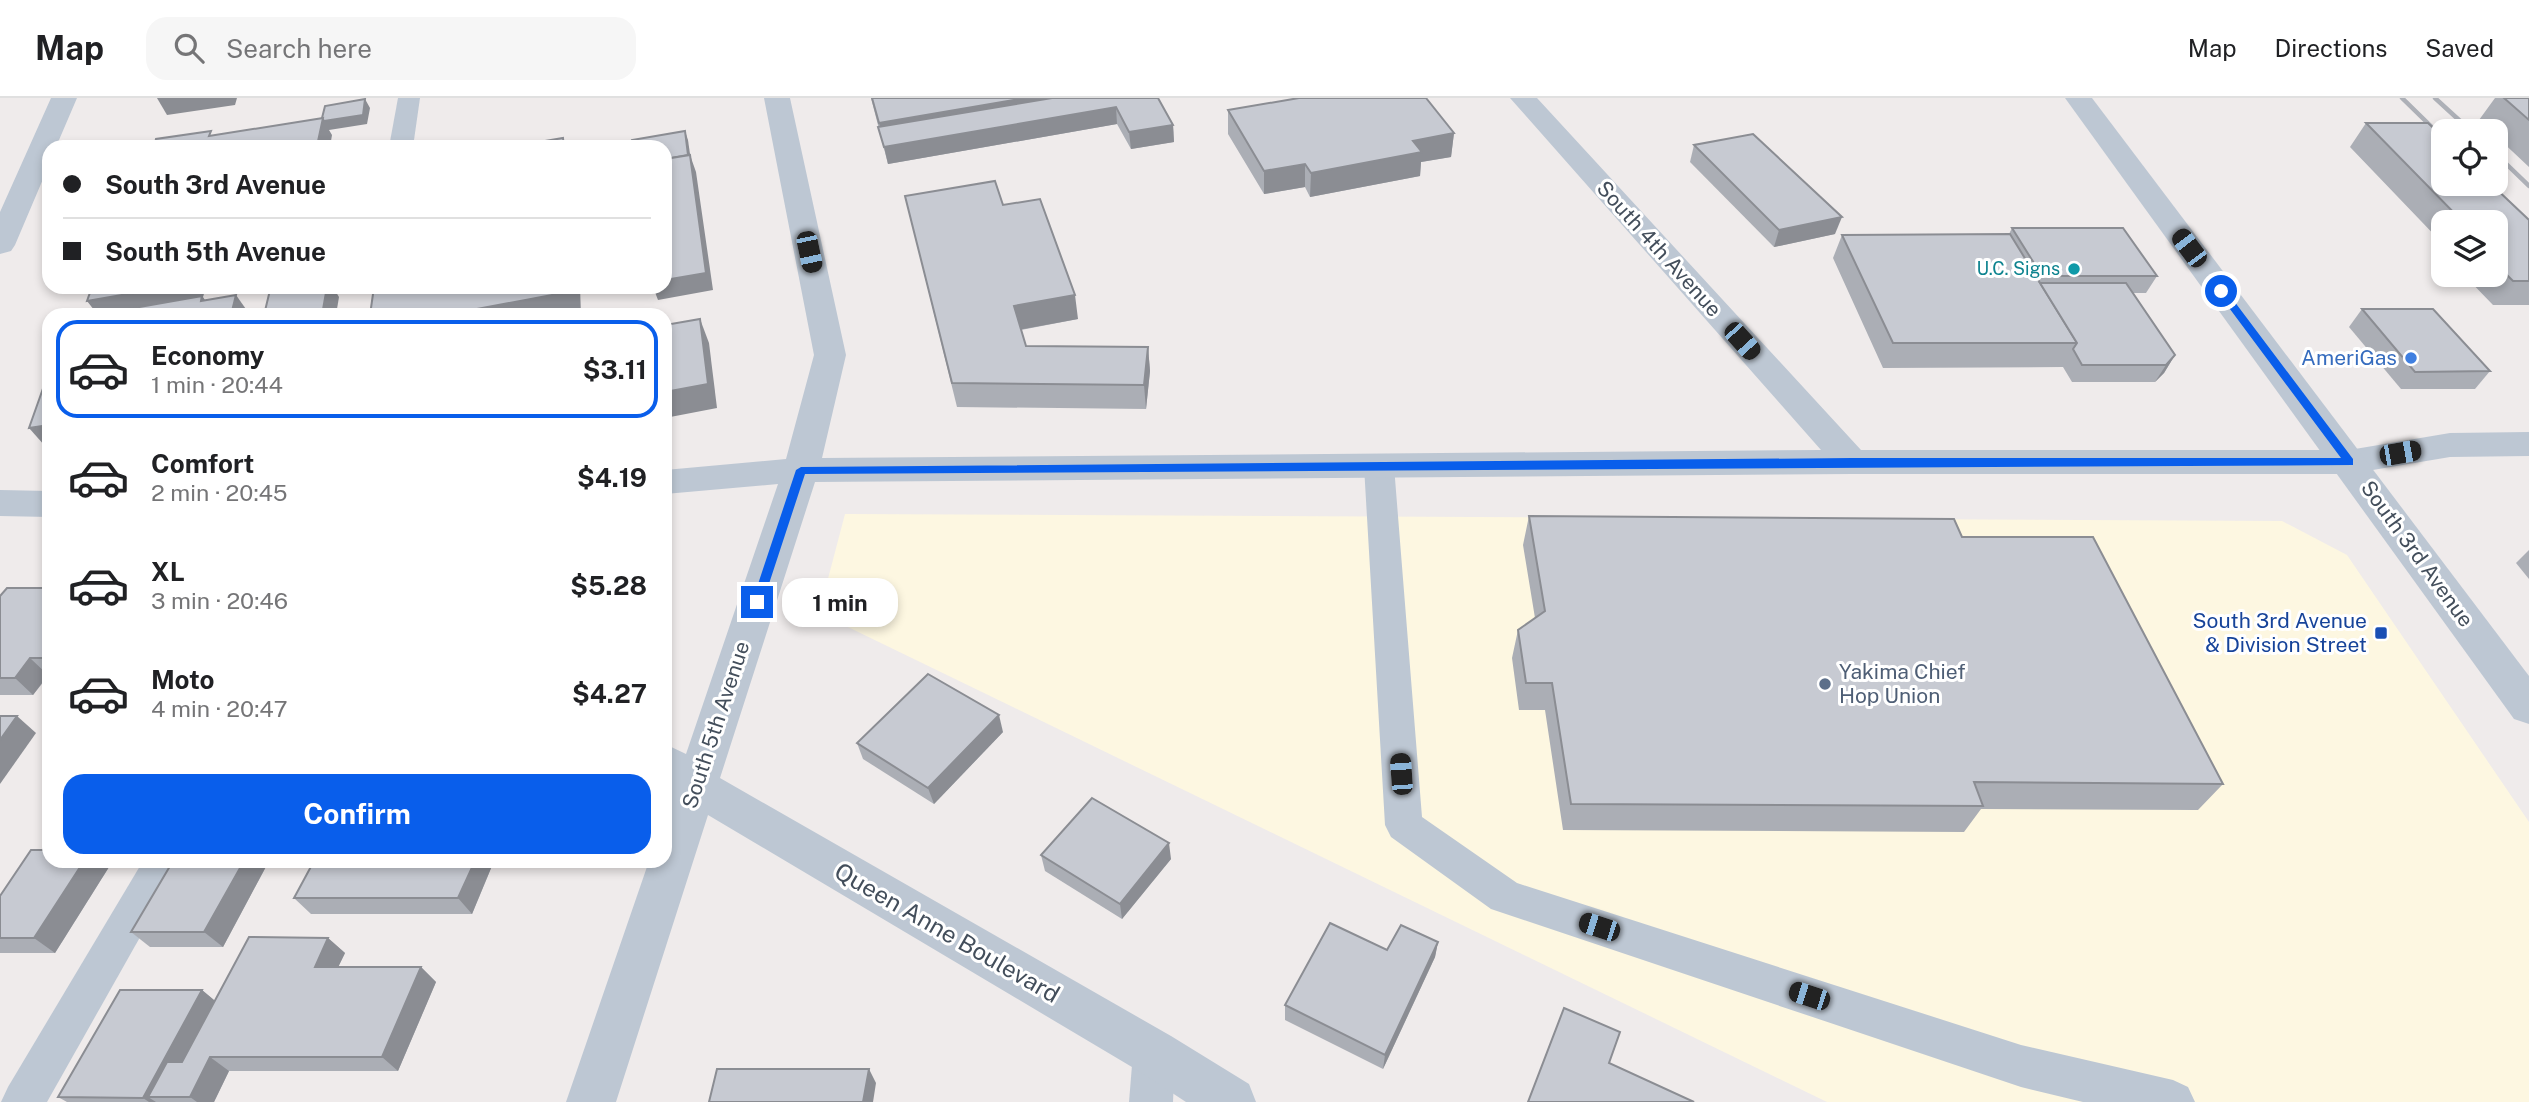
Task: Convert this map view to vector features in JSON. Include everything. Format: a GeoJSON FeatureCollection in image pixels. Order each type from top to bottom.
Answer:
{"type":"FeatureCollection","features":[{"type":"Feature","properties":{"kind":"street"},"geometry":{"type":"LineString","coordinates":[[46,140],[64,98]]}},
{"type":"Feature","properties":{"kind":"street","name":"South 5th Avenue"},"geometry":{"type":"LineString","coordinates":[[672,807],[681,774],[801,470],[830,355],[777,98]]}},
{"type":"Feature","properties":{"kind":"street","name":"South 4th Avenue"},"geometry":{"type":"LineString","coordinates":[[1523,98],[1852,462]]}},
{"type":"Feature","properties":{"kind":"street","name":"South 3rd Avenue"},"geometry":{"type":"LineString","coordinates":[[2078,98],[2529,707]]}},
{"type":"Feature","properties":{"kind":"street"},"geometry":{"type":"LineString","coordinates":[[0,245],[42,149]]}},
{"type":"Feature","properties":{"kind":"street"},"geometry":{"type":"LineString","coordinates":[[672,481],[801,470],[1852,462],[2349,462],[2450,445],[2529,444]]}},
{"type":"Feature","properties":{"kind":"street"},"geometry":{"type":"LineString","coordinates":[[0,503],[42,504]]}},
{"type":"Feature","properties":{"kind":"street","name":"Queen Anne Boulevard"},"geometry":{"type":"LineString","coordinates":[[681,774],[1154,1053],[1231,1102]]}},
{"type":"Feature","properties":{"kind":"street","name":"South 5th Avenue"},"geometry":{"type":"LineString","coordinates":[[592,1102],[655,868]]}},
{"type":"Feature","properties":{"kind":"lane"},"geometry":{"type":"LineString","coordinates":[[402,140],[409,98]]}},
{"type":"Feature","properties":{"kind":"lane"},"geometry":{"type":"LineString","coordinates":[[1379,466],[1404,825],[1505,897],[2021,1066],[2173,1102]]}},
{"type":"Feature","properties":{"kind":"lane"},"geometry":{"type":"LineString","coordinates":[[23,1102],[160,868]]}},
{"type":"Feature","properties":{"kind":"lane"},"geometry":{"type":"LineString","coordinates":[[1151,1102],[1154,1053]]}},
{"type":"Feature","properties":{"kind":"shaded area"},"geometry":{"type":"Polygon","coordinates":[[[845,514],[2282,521],[2347,555],[2529,822],[2529,1102],[1827,1102],[819,613],[845,514]]]}},
{"type":"Feature","properties":{"kind":"building"},"geometry":{"type":"Polygon","coordinates":[[[872,98],[1026,98],[879,123],[872,98]]]}},
{"type":"Feature","properties":{"kind":"building"},"geometry":{"type":"Polygon","coordinates":[[[1052,98],[1158,98],[1173,125],[1129,132],[1116,107],[884,147],[878,127],[1052,98]]]}},
{"type":"Feature","properties":{"kind":"building"},"geometry":{"type":"Polygon","coordinates":[[[1299,98],[1426,98],[1454,133],[1413,141],[1422,152],[1311,173],[1305,164],[1264,171],[1228,110],[1299,98]]]}},
{"type":"Feature","properties":{"kind":"building"},"geometry":{"type":"Polygon","coordinates":[[[2504,98],[2529,98],[2529,120],[2504,98]]]}},
{"type":"Feature","properties":{"kind":"building"},"geometry":{"type":"Polygon","coordinates":[[[365,99],[363,115],[324,121],[322,118],[325,106],[365,99]]]}},
{"type":"Feature","properties":{"kind":"building"},"geometry":{"type":"Polygon","coordinates":[[[323,118],[318,140],[156,140],[211,131],[209,136],[323,118]]]}},
{"type":"Feature","properties":{"kind":"building"},"geometry":{"type":"Polygon","coordinates":[[[2366,123],[2428,123],[2431,126],[2431,189],[2366,123]]]}},
{"type":"Feature","properties":{"kind":"building"},"geometry":{"type":"Polygon","coordinates":[[[685,131],[688,155],[672,158],[672,140],[632,140],[685,131]]]}},
{"type":"Feature","properties":{"kind":"building"},"geometry":{"type":"Polygon","coordinates":[[[1753,134],[1842,217],[1779,230],[1694,145],[1753,134]]]}},
{"type":"Feature","properties":{"kind":"building"},"geometry":{"type":"Polygon","coordinates":[[[690,155],[706,273],[672,279],[672,158],[690,155]]]}},
{"type":"Feature","properties":{"kind":"building"},"geometry":{"type":"Polygon","coordinates":[[[995,181],[1003,205],[1040,199],[1075,295],[1014,306],[1026,346],[1148,347],[1144,385],[952,383],[905,196],[995,181]]]}},
{"type":"Feature","properties":{"kind":"building"},"geometry":{"type":"Polygon","coordinates":[[[2438,196],[2504,196],[2529,220],[2529,281],[2513,281],[2508,276],[2508,210],[2451,210],[2438,196]]]}},
{"type":"Feature","properties":{"kind":"building"},"geometry":{"type":"Polygon","coordinates":[[[2012,228],[2123,228],[2157,276],[2042,276],[2012,228]]]}},
{"type":"Feature","properties":{"kind":"building"},"geometry":{"type":"Polygon","coordinates":[[[2010,234],[2077,343],[1893,343],[1842,235],[2010,234]]]}},
{"type":"Feature","properties":{"kind":"building"},"geometry":{"type":"Polygon","coordinates":[[[2040,283],[2126,283],[2175,355],[2166,365],[2082,365],[2073,349],[2077,343],[2040,283]]]}},
{"type":"Feature","properties":{"kind":"building"},"geometry":{"type":"Polygon","coordinates":[[[90,294],[128,294],[87,301],[90,294]]]}},
{"type":"Feature","properties":{"kind":"building"},"geometry":{"type":"Polygon","coordinates":[[[269,294],[326,294],[323,308],[266,308],[269,294]]]}},
{"type":"Feature","properties":{"kind":"building"},"geometry":{"type":"Polygon","coordinates":[[[373,294],[557,294],[482,308],[371,308],[373,294]]]}},
{"type":"Feature","properties":{"kind":"building"},"geometry":{"type":"Polygon","coordinates":[[[236,295],[233,308],[134,308],[202,296],[201,301],[236,295]]]}},
{"type":"Feature","properties":{"kind":"building"},"geometry":{"type":"Polygon","coordinates":[[[2362,309],[2433,309],[2490,371],[2415,372],[2362,309]]]}},
{"type":"Feature","properties":{"kind":"building"},"geometry":{"type":"Polygon","coordinates":[[[700,319],[708,384],[672,391],[672,324],[700,319]]]}},
{"type":"Feature","properties":{"kind":"building"},"geometry":{"type":"Polygon","coordinates":[[[42,391],[42,426],[29,428],[42,391]]]}},
{"type":"Feature","properties":{"kind":"building","name":"Yakima Chief Hop Union"},"geometry":{"type":"Polygon","coordinates":[[[1529,516],[1954,519],[1962,537],[2093,537],[2223,784],[1974,782],[1983,806],[1571,804],[1552,683],[1526,683],[1518,630],[1545,611],[1529,516]]]}},
{"type":"Feature","properties":{"kind":"building"},"geometry":{"type":"Polygon","coordinates":[[[7,588],[42,588],[42,658],[30,658],[15,678],[0,678],[0,596],[7,588]]]}},
{"type":"Feature","properties":{"kind":"building"},"geometry":{"type":"Polygon","coordinates":[[[928,674],[999,715],[928,788],[857,743],[928,674]]]}},
{"type":"Feature","properties":{"kind":"building"},"geometry":{"type":"Polygon","coordinates":[[[0,716],[17,716],[0,740],[0,716]]]}},
{"type":"Feature","properties":{"kind":"building"},"geometry":{"type":"Polygon","coordinates":[[[1092,798],[1169,843],[1120,904],[1041,855],[1092,798]]]}},
{"type":"Feature","properties":{"kind":"building"},"geometry":{"type":"Polygon","coordinates":[[[31,850],[42,850],[42,868],[79,868],[34,938],[0,938],[0,896],[31,850]]]}},
{"type":"Feature","properties":{"kind":"building"},"geometry":{"type":"Polygon","coordinates":[[[169,868],[240,868],[204,932],[131,932],[169,868]]]}},
{"type":"Feature","properties":{"kind":"building"},"geometry":{"type":"Polygon","coordinates":[[[310,868],[472,868],[458,898],[294,898],[310,868]]]}},
{"type":"Feature","properties":{"kind":"building"},"geometry":{"type":"Polygon","coordinates":[[[1330,923],[1387,950],[1401,925],[1438,942],[1385,1055],[1285,1005],[1330,923]]]}},
{"type":"Feature","properties":{"kind":"building"},"geometry":{"type":"Polygon","coordinates":[[[249,937],[328,938],[315,967],[421,967],[382,1057],[210,1057],[190,1097],[148,1097],[167,1062],[182,1062],[249,937]]]}},
{"type":"Feature","properties":{"kind":"building"},"geometry":{"type":"Polygon","coordinates":[[[120,990],[202,990],[143,1098],[58,1097],[120,990]]]}},
{"type":"Feature","properties":{"kind":"building"},"geometry":{"type":"Polygon","coordinates":[[[1564,1008],[1620,1032],[1609,1063],[1694,1102],[1528,1102],[1564,1008]]]}},
{"type":"Feature","properties":{"kind":"building"},"geometry":{"type":"Polygon","coordinates":[[[717,1069],[869,1069],[863,1102],[709,1102],[717,1069]]]}},
{"type":"Feature","properties":{"kind":"railway"},"geometry":{"type":"LineString","coordinates":[[2402,98],[2431,126]]}},
{"type":"Feature","properties":{"kind":"railway"},"geometry":{"type":"LineString","coordinates":[[2435,98],[2458,119]]}},
{"type":"Feature","properties":{"kind":"railway"},"geometry":{"type":"LineString","coordinates":[[2508,166],[2529,186]]}},
{"type":"Feature","properties":{"kind":"place","name":"U.C. Signs"},"geometry":{"type":"Point","coordinates":[2074,269]}},
{"type":"Feature","properties":{"kind":"place","name":"AmeriGas"},"geometry":{"type":"Point","coordinates":[2411,358]}},
{"type":"Feature","properties":{"kind":"place","name":"South 3rd Avenue & Division Street"},"geometry":{"type":"Point","coordinates":[2381,633]}},
{"type":"Feature","properties":{"kind":"place","name":"Yakima Chief Hop Union"},"geometry":{"type":"Point","coordinates":[1825,684]}},
{"type":"Feature","properties":{"kind":"route"},"geometry":{"type":"LineString","coordinates":[[757,602],[801,470],[1852,462],[2349,462],[2221,291]]}}]}
